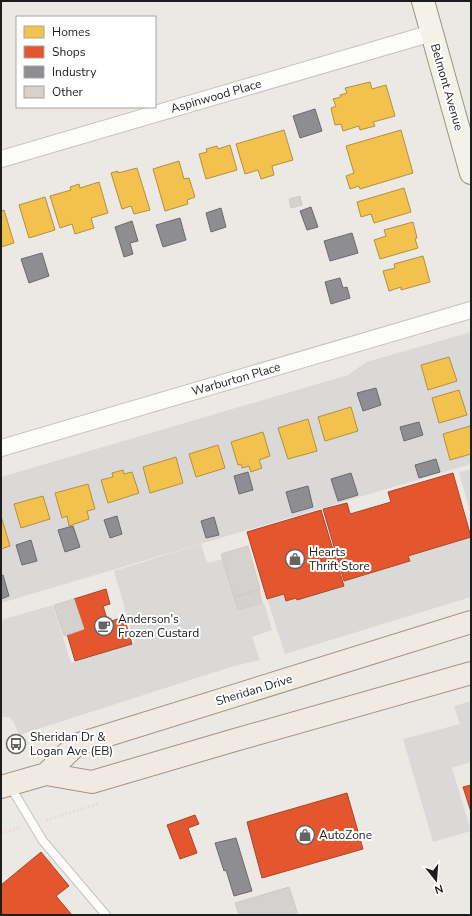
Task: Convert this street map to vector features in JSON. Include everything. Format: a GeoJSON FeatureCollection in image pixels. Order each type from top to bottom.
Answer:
{"type":"FeatureCollection","features":[{"type":"Feature","properties":{"kind":"main road","name":"Sheridan Drive"},"geometry":{"type":"LineString","coordinates":[[46,774],[76,745],[471,622]]}},
{"type":"Feature","properties":{"kind":"main road","name":"Sheridan Drive"},"geometry":{"type":"LineString","coordinates":[[4,782],[46,774],[92,782],[243,737],[471,673]]}},
{"type":"Feature","properties":{"kind":"street","name":"Belmont Avenue"},"geometry":{"type":"LineString","coordinates":[[423,1],[471,173]]}},
{"type":"Feature","properties":{"kind":"street","name":"Aspinwood Place"},"geometry":{"type":"LineString","coordinates":[[1,159],[432,33]]}},
{"type":"Feature","properties":{"kind":"street","name":"Warburton Place"},"geometry":{"type":"LineString","coordinates":[[1,448],[471,310]]}},
{"type":"Feature","properties":{"kind":"lane"},"geometry":{"type":"LineString","coordinates":[[4,782],[43,840],[106,915]]}},
{"type":"Feature","properties":{"kind":"path"},"geometry":{"type":"LineString","coordinates":[[1,833],[101,803]]}},
{"type":"Feature","properties":{"kind":"shaded area"},"geometry":{"type":"Polygon","coordinates":[[[471,332],[471,464],[1,603],[1,477],[348,375],[366,362],[471,332]]]}},
{"type":"Feature","properties":{"kind":"shaded area"},"geometry":{"type":"Polygon","coordinates":[[[471,469],[471,515],[459,472],[471,469]]]}},
{"type":"Feature","properties":{"kind":"shaded area"},"geometry":{"type":"Polygon","coordinates":[[[471,538],[471,597],[285,654],[267,599],[284,594],[286,601],[296,598],[297,600],[343,586],[344,581],[410,562],[408,556],[471,538]]]}},
{"type":"Feature","properties":{"kind":"shaded area"},"geometry":{"type":"Polygon","coordinates":[[[201,544],[207,563],[223,559],[238,610],[264,603],[272,630],[252,637],[260,660],[234,666],[19,735],[13,721],[9,717],[1,718],[1,620],[53,605],[71,663],[135,643],[114,571],[201,544]]]}},
{"type":"Feature","properties":{"kind":"shaded area"},"geometry":{"type":"Polygon","coordinates":[[[471,701],[471,762],[452,768],[471,831],[433,842],[403,739],[460,724],[454,706],[471,701]]]}},
{"type":"Feature","properties":{"kind":"building: Homes"},"geometry":{"type":"Polygon","coordinates":[[[370,82],[372,89],[386,85],[395,116],[373,122],[375,126],[360,130],[359,126],[343,131],[341,124],[335,125],[331,108],[336,106],[333,99],[341,97],[340,95],[347,93],[345,88],[370,82]]]}},
{"type":"Feature","properties":{"kind":"building: Homes"},"geometry":{"type":"Polygon","coordinates":[[[284,130],[293,160],[272,166],[274,175],[261,179],[258,170],[245,174],[236,144],[284,130]]]}},
{"type":"Feature","properties":{"kind":"building: Homes"},"geometry":{"type":"Polygon","coordinates":[[[401,130],[413,173],[360,189],[359,186],[350,189],[346,176],[354,173],[346,146],[401,130]]]}},
{"type":"Feature","properties":{"kind":"building: Homes"},"geometry":{"type":"Polygon","coordinates":[[[230,145],[237,170],[206,179],[199,154],[207,152],[206,149],[217,146],[218,149],[230,145]]]}},
{"type":"Feature","properties":{"kind":"building: Homes"},"geometry":{"type":"Polygon","coordinates":[[[179,161],[184,179],[189,178],[195,197],[187,200],[188,204],[165,211],[153,169],[179,161]]]}},
{"type":"Feature","properties":{"kind":"building: Homes"},"geometry":{"type":"Polygon","coordinates":[[[137,168],[150,210],[134,214],[131,206],[122,209],[111,173],[118,171],[118,173],[137,168]]]}},
{"type":"Feature","properties":{"kind":"building: Homes"},"geometry":{"type":"Polygon","coordinates":[[[99,182],[108,213],[91,218],[94,228],[75,234],[72,224],[60,228],[50,196],[71,190],[70,187],[79,184],[80,188],[99,182]]]}},
{"type":"Feature","properties":{"kind":"building: Homes"},"geometry":{"type":"Polygon","coordinates":[[[404,188],[411,212],[374,223],[371,214],[361,217],[357,202],[404,188]]]}},
{"type":"Feature","properties":{"kind":"building: Homes"},"geometry":{"type":"Polygon","coordinates":[[[45,197],[55,230],[29,238],[19,205],[45,197]]]}},
{"type":"Feature","properties":{"kind":"building: Homes"},"geometry":{"type":"Polygon","coordinates":[[[4,210],[14,243],[1,247],[1,211],[4,210]]]}},
{"type":"Feature","properties":{"kind":"building: Homes"},"geometry":{"type":"Polygon","coordinates":[[[413,222],[417,238],[415,239],[418,248],[380,259],[374,240],[386,236],[384,230],[413,222]]]}},
{"type":"Feature","properties":{"kind":"building: Homes"},"geometry":{"type":"Polygon","coordinates":[[[423,256],[430,282],[401,290],[401,287],[389,291],[383,271],[395,268],[394,264],[423,256]]]}},
{"type":"Feature","properties":{"kind":"building: Homes"},"geometry":{"type":"Polygon","coordinates":[[[449,357],[457,381],[428,390],[421,365],[449,357]]]}},
{"type":"Feature","properties":{"kind":"building: Homes"},"geometry":{"type":"Polygon","coordinates":[[[459,390],[467,415],[439,423],[432,398],[459,390]]]}},
{"type":"Feature","properties":{"kind":"building: Homes"},"geometry":{"type":"Polygon","coordinates":[[[351,407],[358,431],[325,441],[318,417],[351,407]]]}},
{"type":"Feature","properties":{"kind":"building: Homes"},"geometry":{"type":"Polygon","coordinates":[[[308,419],[317,451],[288,459],[278,428],[308,419]]]}},
{"type":"Feature","properties":{"kind":"building: Homes"},"geometry":{"type":"Polygon","coordinates":[[[470,426],[471,454],[450,460],[443,434],[470,426]]]}},
{"type":"Feature","properties":{"kind":"building: Homes"},"geometry":{"type":"Polygon","coordinates":[[[263,432],[270,456],[259,460],[262,468],[251,472],[249,466],[242,468],[241,464],[238,465],[231,442],[263,432]]]}},
{"type":"Feature","properties":{"kind":"building: Homes"},"geometry":{"type":"Polygon","coordinates":[[[218,445],[225,468],[196,477],[189,454],[218,445]]]}},
{"type":"Feature","properties":{"kind":"building: Homes"},"geometry":{"type":"Polygon","coordinates":[[[176,457],[183,483],[150,493],[143,467],[176,457]]]}},
{"type":"Feature","properties":{"kind":"building: Homes"},"geometry":{"type":"Polygon","coordinates":[[[123,470],[124,474],[132,472],[139,493],[108,503],[101,480],[113,477],[112,473],[123,470]]]}},
{"type":"Feature","properties":{"kind":"building: Homes"},"geometry":{"type":"Polygon","coordinates":[[[88,484],[95,509],[87,511],[89,519],[69,526],[67,516],[62,518],[55,493],[88,484]]]}},
{"type":"Feature","properties":{"kind":"building: Homes"},"geometry":{"type":"Polygon","coordinates":[[[43,496],[50,519],[21,528],[14,504],[43,496]]]}},
{"type":"Feature","properties":{"kind":"building: Homes"},"geometry":{"type":"Polygon","coordinates":[[[1,516],[10,546],[1,549],[1,516]]]}},
{"type":"Feature","properties":{"kind":"building: Shops"},"geometry":{"type":"Polygon","coordinates":[[[453,473],[471,537],[408,556],[410,561],[344,581],[323,509],[347,503],[350,514],[391,502],[388,492],[453,473]]]}},
{"type":"Feature","properties":{"kind":"building: Shops","name":"Hearts Thrift Store"},"geometry":{"type":"Polygon","coordinates":[[[321,510],[344,586],[297,600],[296,598],[286,601],[284,594],[267,599],[247,532],[321,510]]]}},
{"type":"Feature","properties":{"kind":"building: Shops","name":"Anderson's Frozen Custard"},"geometry":{"type":"Polygon","coordinates":[[[106,589],[110,604],[103,606],[108,622],[124,617],[132,644],[75,661],[67,634],[84,629],[74,599],[106,589]]]}},
{"type":"Feature","properties":{"kind":"building: Shops"},"geometry":{"type":"Polygon","coordinates":[[[471,785],[471,812],[463,787],[471,785]]]}},
{"type":"Feature","properties":{"kind":"building: Shops","name":"AutoZone"},"geometry":{"type":"Polygon","coordinates":[[[347,793],[363,849],[262,878],[247,822],[347,793]]]}},
{"type":"Feature","properties":{"kind":"building: Shops"},"geometry":{"type":"Polygon","coordinates":[[[195,815],[199,824],[188,828],[197,853],[180,859],[167,825],[195,815]]]}},
{"type":"Feature","properties":{"kind":"building: Shops"},"geometry":{"type":"Polygon","coordinates":[[[41,852],[69,886],[56,896],[72,915],[1,915],[1,885],[41,852]]]}},
{"type":"Feature","properties":{"kind":"building: Industry"},"geometry":{"type":"Polygon","coordinates":[[[315,109],[322,131],[300,138],[293,116],[315,109]]]}},
{"type":"Feature","properties":{"kind":"building: Industry"},"geometry":{"type":"Polygon","coordinates":[[[311,207],[318,227],[307,230],[300,211],[311,207]]]}},
{"type":"Feature","properties":{"kind":"building: Industry"},"geometry":{"type":"Polygon","coordinates":[[[221,208],[226,227],[211,232],[206,213],[221,208]]]}},
{"type":"Feature","properties":{"kind":"building: Industry"},"geometry":{"type":"Polygon","coordinates":[[[180,218],[186,240],[163,247],[156,225],[180,218]]]}},
{"type":"Feature","properties":{"kind":"building: Industry"},"geometry":{"type":"Polygon","coordinates":[[[132,221],[138,241],[130,243],[133,254],[124,257],[115,227],[132,221]]]}},
{"type":"Feature","properties":{"kind":"building: Industry"},"geometry":{"type":"Polygon","coordinates":[[[352,233],[358,253],[330,261],[324,241],[352,233]]]}},
{"type":"Feature","properties":{"kind":"building: Industry"},"geometry":{"type":"Polygon","coordinates":[[[42,253],[49,276],[29,283],[21,259],[42,253]]]}},
{"type":"Feature","properties":{"kind":"building: Industry"},"geometry":{"type":"Polygon","coordinates":[[[340,278],[343,288],[347,287],[350,298],[331,304],[325,282],[340,278]]]}},
{"type":"Feature","properties":{"kind":"building: Industry"},"geometry":{"type":"Polygon","coordinates":[[[376,388],[381,405],[363,411],[357,393],[376,388]]]}},
{"type":"Feature","properties":{"kind":"building: Industry"},"geometry":{"type":"Polygon","coordinates":[[[419,422],[423,435],[404,441],[400,427],[419,422]]]}},
{"type":"Feature","properties":{"kind":"building: Industry"},"geometry":{"type":"Polygon","coordinates":[[[436,459],[440,472],[419,478],[415,465],[436,459]]]}},
{"type":"Feature","properties":{"kind":"building: Industry"},"geometry":{"type":"Polygon","coordinates":[[[248,472],[253,490],[239,494],[234,476],[248,472]]]}},
{"type":"Feature","properties":{"kind":"building: Industry"},"geometry":{"type":"Polygon","coordinates":[[[351,473],[358,495],[338,501],[331,479],[351,473]]]}},
{"type":"Feature","properties":{"kind":"building: Industry"},"geometry":{"type":"Polygon","coordinates":[[[308,486],[313,507],[292,513],[286,492],[308,486]]]}},
{"type":"Feature","properties":{"kind":"building: Industry"},"geometry":{"type":"Polygon","coordinates":[[[117,516],[122,534],[110,538],[104,520],[117,516]]]}},
{"type":"Feature","properties":{"kind":"building: Industry"},"geometry":{"type":"Polygon","coordinates":[[[214,517],[219,535],[206,538],[201,521],[214,517]]]}},
{"type":"Feature","properties":{"kind":"building: Industry"},"geometry":{"type":"Polygon","coordinates":[[[73,526],[80,547],[65,552],[58,530],[73,526]]]}},
{"type":"Feature","properties":{"kind":"building: Industry"},"geometry":{"type":"Polygon","coordinates":[[[31,540],[37,561],[22,565],[16,545],[31,540]]]}},
{"type":"Feature","properties":{"kind":"building: Industry"},"geometry":{"type":"Polygon","coordinates":[[[3,575],[9,596],[1,599],[1,576],[3,575]]]}},
{"type":"Feature","properties":{"kind":"building: Industry"},"geometry":{"type":"Polygon","coordinates":[[[236,838],[252,891],[234,896],[226,870],[224,871],[215,843],[236,838]]]}},
{"type":"Feature","properties":{"kind":"building: Other"},"geometry":{"type":"Polygon","coordinates":[[[300,196],[302,205],[291,208],[289,199],[300,196]]]}},
{"type":"Feature","properties":{"kind":"building: Other"},"geometry":{"type":"Polygon","coordinates":[[[248,546],[260,589],[234,597],[221,554],[248,546]]]}},
{"type":"Feature","properties":{"kind":"building: Other"},"geometry":{"type":"Polygon","coordinates":[[[259,590],[262,603],[238,610],[234,597],[259,590]]]}},
{"type":"Feature","properties":{"kind":"building: Other"},"geometry":{"type":"Polygon","coordinates":[[[74,599],[84,629],[64,636],[54,605],[74,599]]]}},
{"type":"Feature","properties":{"kind":"building: Other"},"geometry":{"type":"Polygon","coordinates":[[[289,887],[298,915],[239,915],[235,903],[289,887]]]}},
{"type":"Feature","properties":{"kind":"place","name":"Hearts Thrift Store"},"geometry":{"type":"Point","coordinates":[295,559]}},
{"type":"Feature","properties":{"kind":"place","name":"Anderson's Frozen Custard"},"geometry":{"type":"Point","coordinates":[104,626]}},
{"type":"Feature","properties":{"kind":"place","name":"Sheridan Dr & Logan Ave (EB)"},"geometry":{"type":"Point","coordinates":[16,744]}},
{"type":"Feature","properties":{"kind":"place","name":"AutoZone"},"geometry":{"type":"Point","coordinates":[305,835]}}]}
